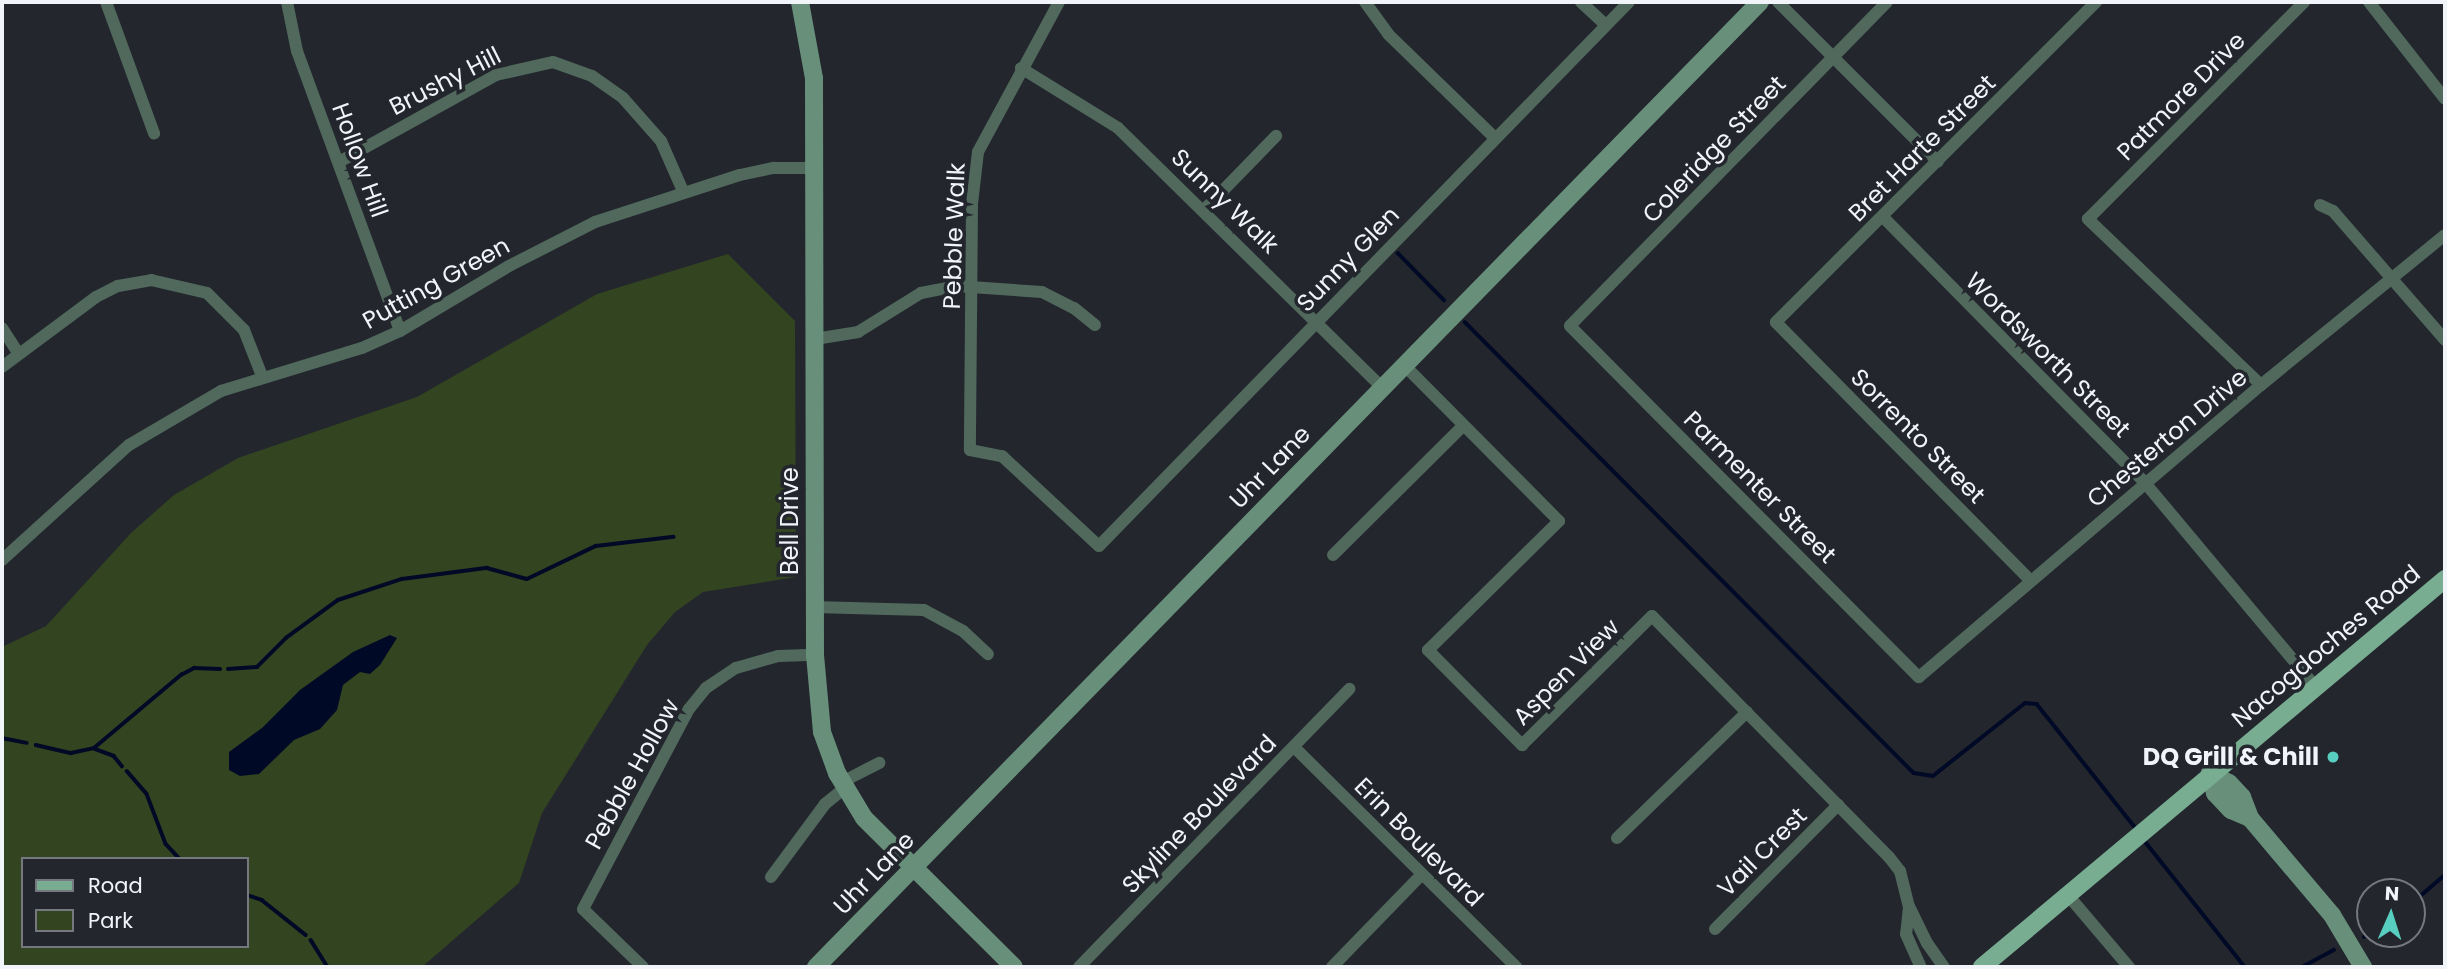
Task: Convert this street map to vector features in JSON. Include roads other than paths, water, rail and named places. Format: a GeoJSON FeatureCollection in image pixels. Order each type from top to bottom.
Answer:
{"type":"FeatureCollection","features":[{"type":"Feature","properties":{"kind":"main road","name":"Nacogdoches Road"},"geometry":{"type":"LineString","coordinates":[[1982,967],[2161,814],[2445,579]]}},
{"type":"Feature","properties":{"kind":"street"},"geometry":{"type":"LineString","coordinates":[[106,2],[154,133]]}},
{"type":"Feature","properties":{"kind":"street","name":"Hollow Hill"},"geometry":{"type":"LineString","coordinates":[[289,2],[296,51],[400,331]]}},
{"type":"Feature","properties":{"kind":"street","name":"Bell Drive"},"geometry":{"type":"LineString","coordinates":[[800,2],[814,78],[814,607],[817,708],[828,752],[843,785],[864,818],[1014,967]]}},
{"type":"Feature","properties":{"kind":"street","name":"Pebble Walk"},"geometry":{"type":"LineString","coordinates":[[1059,2],[978,152],[972,196],[970,450],[1002,456],[1099,547]]}},
{"type":"Feature","properties":{"kind":"street"},"geometry":{"type":"LineString","coordinates":[[1365,2],[1388,34],[1495,138]]}},
{"type":"Feature","properties":{"kind":"street"},"geometry":{"type":"LineString","coordinates":[[1581,2],[1606,25]]}},
{"type":"Feature","properties":{"kind":"street","name":"Sunny Glen"},"geometry":{"type":"LineString","coordinates":[[1099,547],[1629,2]]}},
{"type":"Feature","properties":{"kind":"street","name":"Uhr Lane"},"geometry":{"type":"LineString","coordinates":[[816,967],[1760,2]]}},
{"type":"Feature","properties":{"kind":"street"},"geometry":{"type":"LineString","coordinates":[[1778,2],[1938,162]]}},
{"type":"Feature","properties":{"kind":"street","name":"Coleridge Street"},"geometry":{"type":"LineString","coordinates":[[1570,326],[1887,2]]}},
{"type":"Feature","properties":{"kind":"street","name":"Bret Harte Street"},"geometry":{"type":"LineString","coordinates":[[1776,322],[2096,2]]}},
{"type":"Feature","properties":{"kind":"street","name":"Patmore Drive"},"geometry":{"type":"LineString","coordinates":[[2261,385],[2088,219],[2304,2]]}},
{"type":"Feature","properties":{"kind":"street"},"geometry":{"type":"LineString","coordinates":[[2369,2],[2445,99]]}},
{"type":"Feature","properties":{"kind":"street","name":"Brushy Hill"},"geometry":{"type":"LineString","coordinates":[[339,162],[496,75],[553,62],[592,76],[623,98],[661,141],[683,191]]}},
{"type":"Feature","properties":{"kind":"street","name":"Sunny Walk"},"geometry":{"type":"LineString","coordinates":[[1021,68],[1103,115],[1317,320],[1382,387]]}},
{"type":"Feature","properties":{"kind":"street"},"geometry":{"type":"LineString","coordinates":[[1203,211],[1276,136]]}},
{"type":"Feature","properties":{"kind":"street","name":"Putting Green"},"geometry":{"type":"LineString","coordinates":[[2,560],[129,445],[172,416],[261,376],[362,348],[400,331],[547,245],[595,222],[683,191],[760,170],[814,168]]}},
{"type":"Feature","properties":{"kind":"street"},"geometry":{"type":"LineString","coordinates":[[2320,205],[2333,211],[2445,340]]}},
{"type":"Feature","properties":{"kind":"street","name":"Wordsworth Street"},"geometry":{"type":"LineString","coordinates":[[1883,217],[2146,484],[2316,687]]}},
{"type":"Feature","properties":{"kind":"street","name":"Chesterton Drive"},"geometry":{"type":"LineString","coordinates":[[1919,677],[2261,385],[2445,235]]}},
{"type":"Feature","properties":{"kind":"street"},"geometry":{"type":"LineString","coordinates":[[2,367],[96,297],[129,283],[163,281],[207,293],[229,312],[244,330],[261,376]]}},
{"type":"Feature","properties":{"kind":"street"},"geometry":{"type":"LineString","coordinates":[[815,339],[858,332],[897,304],[936,287],[972,286],[1042,292],[1074,307],[1094,325]]}},
{"type":"Feature","properties":{"kind":"street","name":"Sorrento Street"},"geometry":{"type":"LineString","coordinates":[[1776,322],[2030,580]]}},
{"type":"Feature","properties":{"kind":"street","name":"Parmenter Street"},"geometry":{"type":"LineString","coordinates":[[1570,326],[1919,677]]}},
{"type":"Feature","properties":{"kind":"street"},"geometry":{"type":"LineString","coordinates":[[2,328],[18,353]]}},
{"type":"Feature","properties":{"kind":"street","name":"Aspen View"},"geometry":{"type":"LineString","coordinates":[[1404,365],[1559,521],[1428,650],[1522,745],[1652,616],[1900,872],[1909,906],[1944,967]]}},
{"type":"Feature","properties":{"kind":"street"},"geometry":{"type":"LineString","coordinates":[[1333,555],[1463,426]]}},
{"type":"Feature","properties":{"kind":"street"},"geometry":{"type":"LineString","coordinates":[[814,607],[924,610],[945,618],[988,654]]}},
{"type":"Feature","properties":{"kind":"street","name":"Pebble Hollow"},"geometry":{"type":"LineString","coordinates":[[643,967],[583,909],[689,709],[706,688],[756,661],[815,655]]}},
{"type":"Feature","properties":{"kind":"street","name":"Skyline Boulevard"},"geometry":{"type":"LineString","coordinates":[[1079,967],[1349,689]]}},
{"type":"Feature","properties":{"kind":"street"},"geometry":{"type":"LineString","coordinates":[[1617,838],[1747,712]]}},
{"type":"Feature","properties":{"kind":"street","name":"Erin Boulevard"},"geometry":{"type":"LineString","coordinates":[[1294,747],[1516,967]]}},
{"type":"Feature","properties":{"kind":"street"},"geometry":{"type":"LineString","coordinates":[[771,877],[825,804],[843,785],[879,763]]}},
{"type":"Feature","properties":{"kind":"street"},"geometry":{"type":"LineString","coordinates":[[2210,773],[2215,793],[2231,810],[2250,818],[2306,880],[2363,967]]}},
{"type":"Feature","properties":{"kind":"street","name":"Vail Crest"},"geometry":{"type":"LineString","coordinates":[[1715,929],[1838,805]]}},
{"type":"Feature","properties":{"kind":"street"},"geometry":{"type":"LineString","coordinates":[[1332,967],[1422,874]]}},
{"type":"Feature","properties":{"kind":"street"},"geometry":{"type":"LineString","coordinates":[[2067,894],[2129,967]]}},
{"type":"Feature","properties":{"kind":"street","name":"Aspen View"},"geometry":{"type":"LineString","coordinates":[[1909,906],[1906,934],[1922,967]]}},
{"type":"Feature","properties":{"kind":"water"},"geometry":{"type":"Polygon","coordinates":[[[390,635],[397,638],[380,665],[370,674],[360,672],[343,685],[337,710],[320,729],[294,740],[259,774],[240,776],[229,770],[229,752],[262,728],[300,690],[353,652],[390,635]]]}},
{"type":"Feature","properties":{"kind":"waterway"},"geometry":{"type":"LineString","coordinates":[[1398,253],[1444,300]]}},
{"type":"Feature","properties":{"kind":"waterway"},"geometry":{"type":"LineString","coordinates":[[1465,322],[1914,773],[1933,776],[2025,703],[2037,704],[2138,831]]}},
{"type":"Feature","properties":{"kind":"waterway"},"geometry":{"type":"LineString","coordinates":[[228,669],[257,667],[286,638],[338,600],[402,579],[487,568],[527,579],[596,546],[673,537]]}},
{"type":"Feature","properties":{"kind":"waterway"},"geometry":{"type":"LineString","coordinates":[[36,745],[71,753],[94,748],[181,675],[194,668],[220,669]]}},
{"type":"Feature","properties":{"kind":"waterway"},"geometry":{"type":"LineString","coordinates":[[2,738],[27,743]]}},
{"type":"Feature","properties":{"kind":"waterway"},"geometry":{"type":"LineString","coordinates":[[95,749],[114,756],[122,766]]}},
{"type":"Feature","properties":{"kind":"waterway"},"geometry":{"type":"LineString","coordinates":[[127,771],[147,794],[166,844],[178,857]]}},
{"type":"Feature","properties":{"kind":"waterway"},"geometry":{"type":"LineString","coordinates":[[2144,840],[2245,967]]}},
{"type":"Feature","properties":{"kind":"waterway"},"geometry":{"type":"LineString","coordinates":[[2426,891],[2445,875]]}},
{"type":"Feature","properties":{"kind":"waterway"},"geometry":{"type":"LineString","coordinates":[[248,895],[262,900],[306,935]]}},
{"type":"Feature","properties":{"kind":"waterway"},"geometry":{"type":"LineString","coordinates":[[311,940],[328,967]]}},
{"type":"Feature","properties":{"kind":"waterway"},"geometry":{"type":"LineString","coordinates":[[2302,967],[2334,950]]}},
{"type":"Feature","properties":{"kind":"place","name":"DQ Grill & Chill"},"geometry":{"type":"Point","coordinates":[2333,757]}}]}
